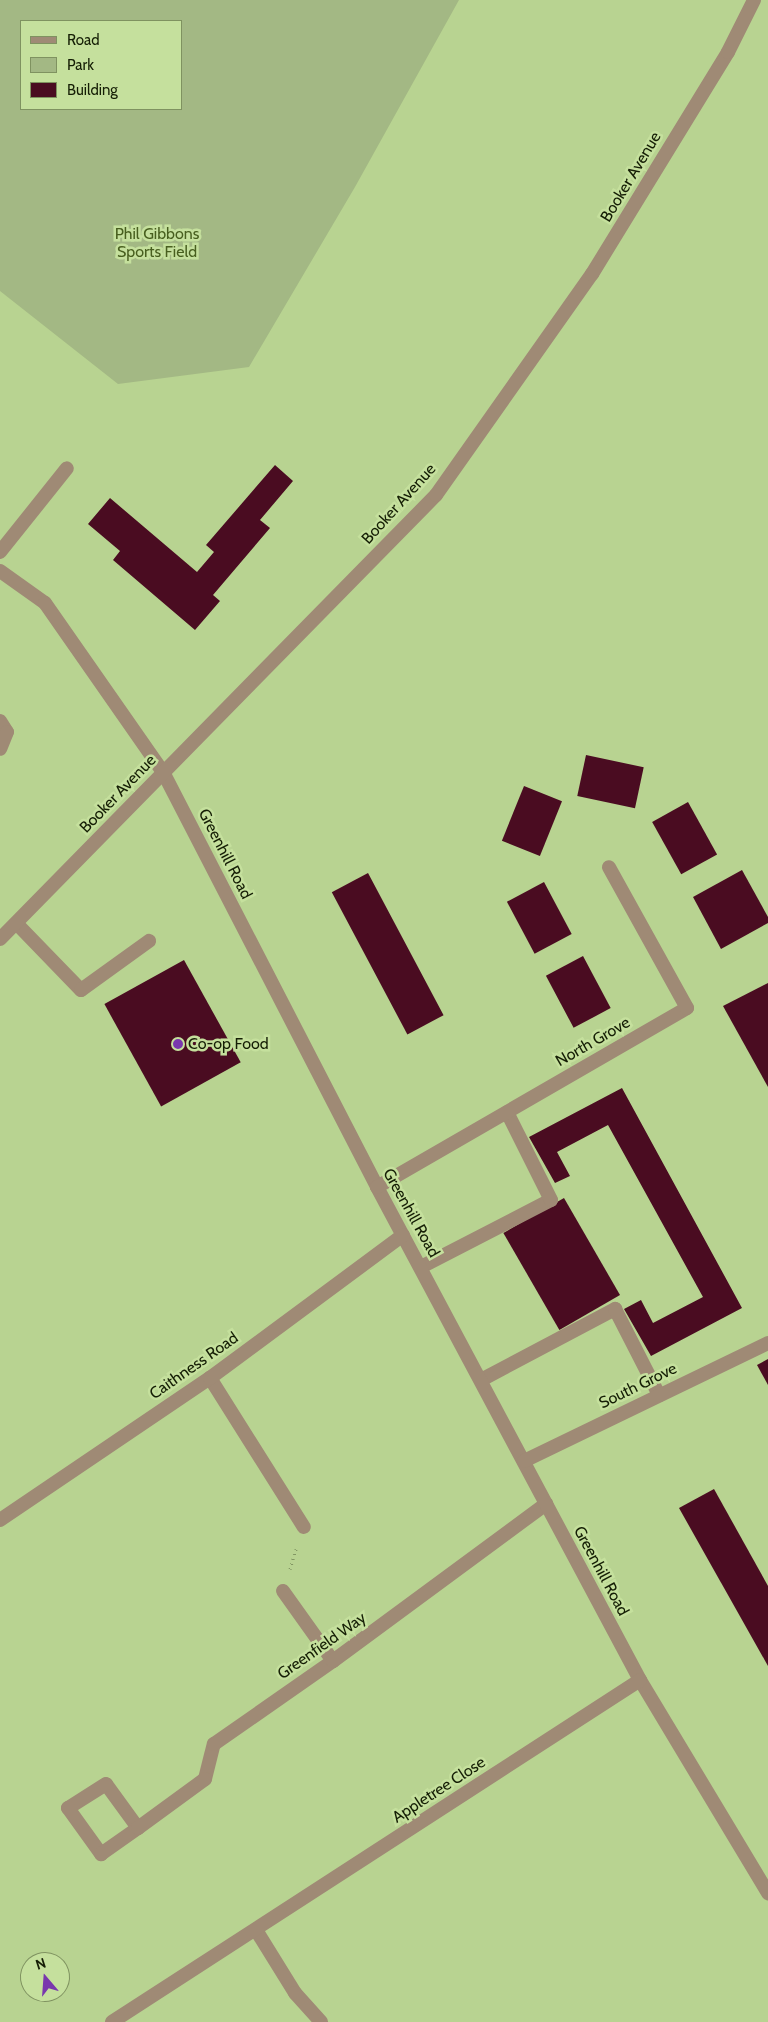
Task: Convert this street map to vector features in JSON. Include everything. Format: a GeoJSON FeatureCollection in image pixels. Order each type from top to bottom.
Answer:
{"type":"FeatureCollection","features":[{"type":"Feature","properties":{"kind":"street","name":"Booker Avenue"},"geometry":{"type":"LineString","coordinates":[[1,935],[16,924],[436,495],[592,274],[728,52],[754,0]]}},
{"type":"Feature","properties":{"kind":"street"},"geometry":{"type":"LineString","coordinates":[[0,552],[67,468]]}},
{"type":"Feature","properties":{"kind":"street","name":"Greenhill Road"},"geometry":{"type":"LineString","coordinates":[[0,571],[46,604],[163,772],[377,1187],[640,1680],[768,1893]]}},
{"type":"Feature","properties":{"kind":"street"},"geometry":{"type":"LineString","coordinates":[[0,721],[7,732],[0,749]]}},
{"type":"Feature","properties":{"kind":"street","name":"North Grove"},"geometry":{"type":"LineString","coordinates":[[377,1187],[687,1008],[609,867]]}},
{"type":"Feature","properties":{"kind":"street"},"geometry":{"type":"LineString","coordinates":[[16,924],[81,990],[149,941]]}},
{"type":"Feature","properties":{"kind":"street"},"geometry":{"type":"LineString","coordinates":[[421,1267],[551,1200],[507,1112]]}},
{"type":"Feature","properties":{"kind":"street","name":"Caithness Road"},"geometry":{"type":"LineString","coordinates":[[0,1520],[210,1378],[403,1235]]}},
{"type":"Feature","properties":{"kind":"street"},"geometry":{"type":"LineString","coordinates":[[481,1380],[615,1309],[659,1395]]}},
{"type":"Feature","properties":{"kind":"street","name":"South Grove"},"geometry":{"type":"LineString","coordinates":[[524,1461],[768,1343]]}},
{"type":"Feature","properties":{"kind":"street"},"geometry":{"type":"LineString","coordinates":[[210,1378],[304,1526]]}},
{"type":"Feature","properties":{"kind":"street","name":"Greenfield Way"},"geometry":{"type":"LineString","coordinates":[[138,1828],[106,1784],[68,1808],[101,1854],[138,1828],[205,1779],[214,1744],[333,1661],[546,1504]]}},
{"type":"Feature","properties":{"kind":"street"},"geometry":{"type":"LineString","coordinates":[[283,1591],[333,1661]]}},
{"type":"Feature","properties":{"kind":"street","name":"Appletree Close"},"geometry":{"type":"LineString","coordinates":[[112,2022],[640,1680]]}},
{"type":"Feature","properties":{"kind":"street"},"geometry":{"type":"LineString","coordinates":[[256,1930],[295,1993],[321,2022]]}},
{"type":"Feature","properties":{"kind":"path"},"geometry":{"type":"LineString","coordinates":[[283,1591],[304,1526]]}},
{"type":"Feature","properties":{"kind":"green space","name":"Phil Gibbons Sports Field"},"geometry":{"type":"Polygon","coordinates":[[[0,0],[459,0],[355,187],[249,367],[118,384],[0,291],[0,0]]]}},
{"type":"Feature","properties":{"kind":"building"},"geometry":{"type":"Polygon","coordinates":[[[275,465],[293,481],[260,520],[270,528],[213,595],[220,601],[195,630],[113,560],[120,551],[88,524],[110,498],[197,572],[214,552],[206,545],[275,465]]]}},
{"type":"Feature","properties":{"kind":"building"},"geometry":{"type":"Polygon","coordinates":[[[586,755],[644,767],[635,808],[577,796],[586,755]]]}},
{"type":"Feature","properties":{"kind":"building"},"geometry":{"type":"Polygon","coordinates":[[[524,786],[562,801],[540,856],[502,841],[524,786]]]}},
{"type":"Feature","properties":{"kind":"building"},"geometry":{"type":"Polygon","coordinates":[[[688,802],[717,854],[681,874],[652,822],[688,802]]]}},
{"type":"Feature","properties":{"kind":"building"},"geometry":{"type":"Polygon","coordinates":[[[742,870],[768,917],[768,923],[721,949],[693,897],[742,870]]]}},
{"type":"Feature","properties":{"kind":"building"},"geometry":{"type":"Polygon","coordinates":[[[368,873],[444,1015],[407,1034],[332,892],[368,873]]]}},
{"type":"Feature","properties":{"kind":"building"},"geometry":{"type":"Polygon","coordinates":[[[544,882],[572,934],[535,954],[507,902],[544,882]]]}},
{"type":"Feature","properties":{"kind":"building"},"geometry":{"type":"Polygon","coordinates":[[[583,956],[611,1008],[574,1028],[546,976],[583,956]]]}},
{"type":"Feature","properties":{"kind":"building","name":"Co-op Food"},"geometry":{"type":"Polygon","coordinates":[[[184,960],[241,1062],[161,1106],[104,1004],[184,960]]]}},
{"type":"Feature","properties":{"kind":"building"},"geometry":{"type":"Polygon","coordinates":[[[768,983],[768,1087],[723,1006],[768,983]]]}},
{"type":"Feature","properties":{"kind":"building"},"geometry":{"type":"Polygon","coordinates":[[[622,1088],[742,1308],[651,1356],[624,1309],[641,1300],[653,1323],[703,1297],[608,1125],[557,1152],[570,1176],[555,1183],[529,1137],[622,1088]]]}},
{"type":"Feature","properties":{"kind":"building"},"geometry":{"type":"Polygon","coordinates":[[[564,1198],[620,1295],[559,1330],[503,1233],[564,1198]]]}},
{"type":"Feature","properties":{"kind":"building"},"geometry":{"type":"Polygon","coordinates":[[[768,1359],[768,1385],[757,1365],[768,1359]]]}},
{"type":"Feature","properties":{"kind":"building"},"geometry":{"type":"Polygon","coordinates":[[[714,1489],[768,1586],[768,1666],[679,1508],[714,1489]]]}},
{"type":"Feature","properties":{"kind":"place","name":"Co-op Food"},"geometry":{"type":"Point","coordinates":[178,1044]}}]}
